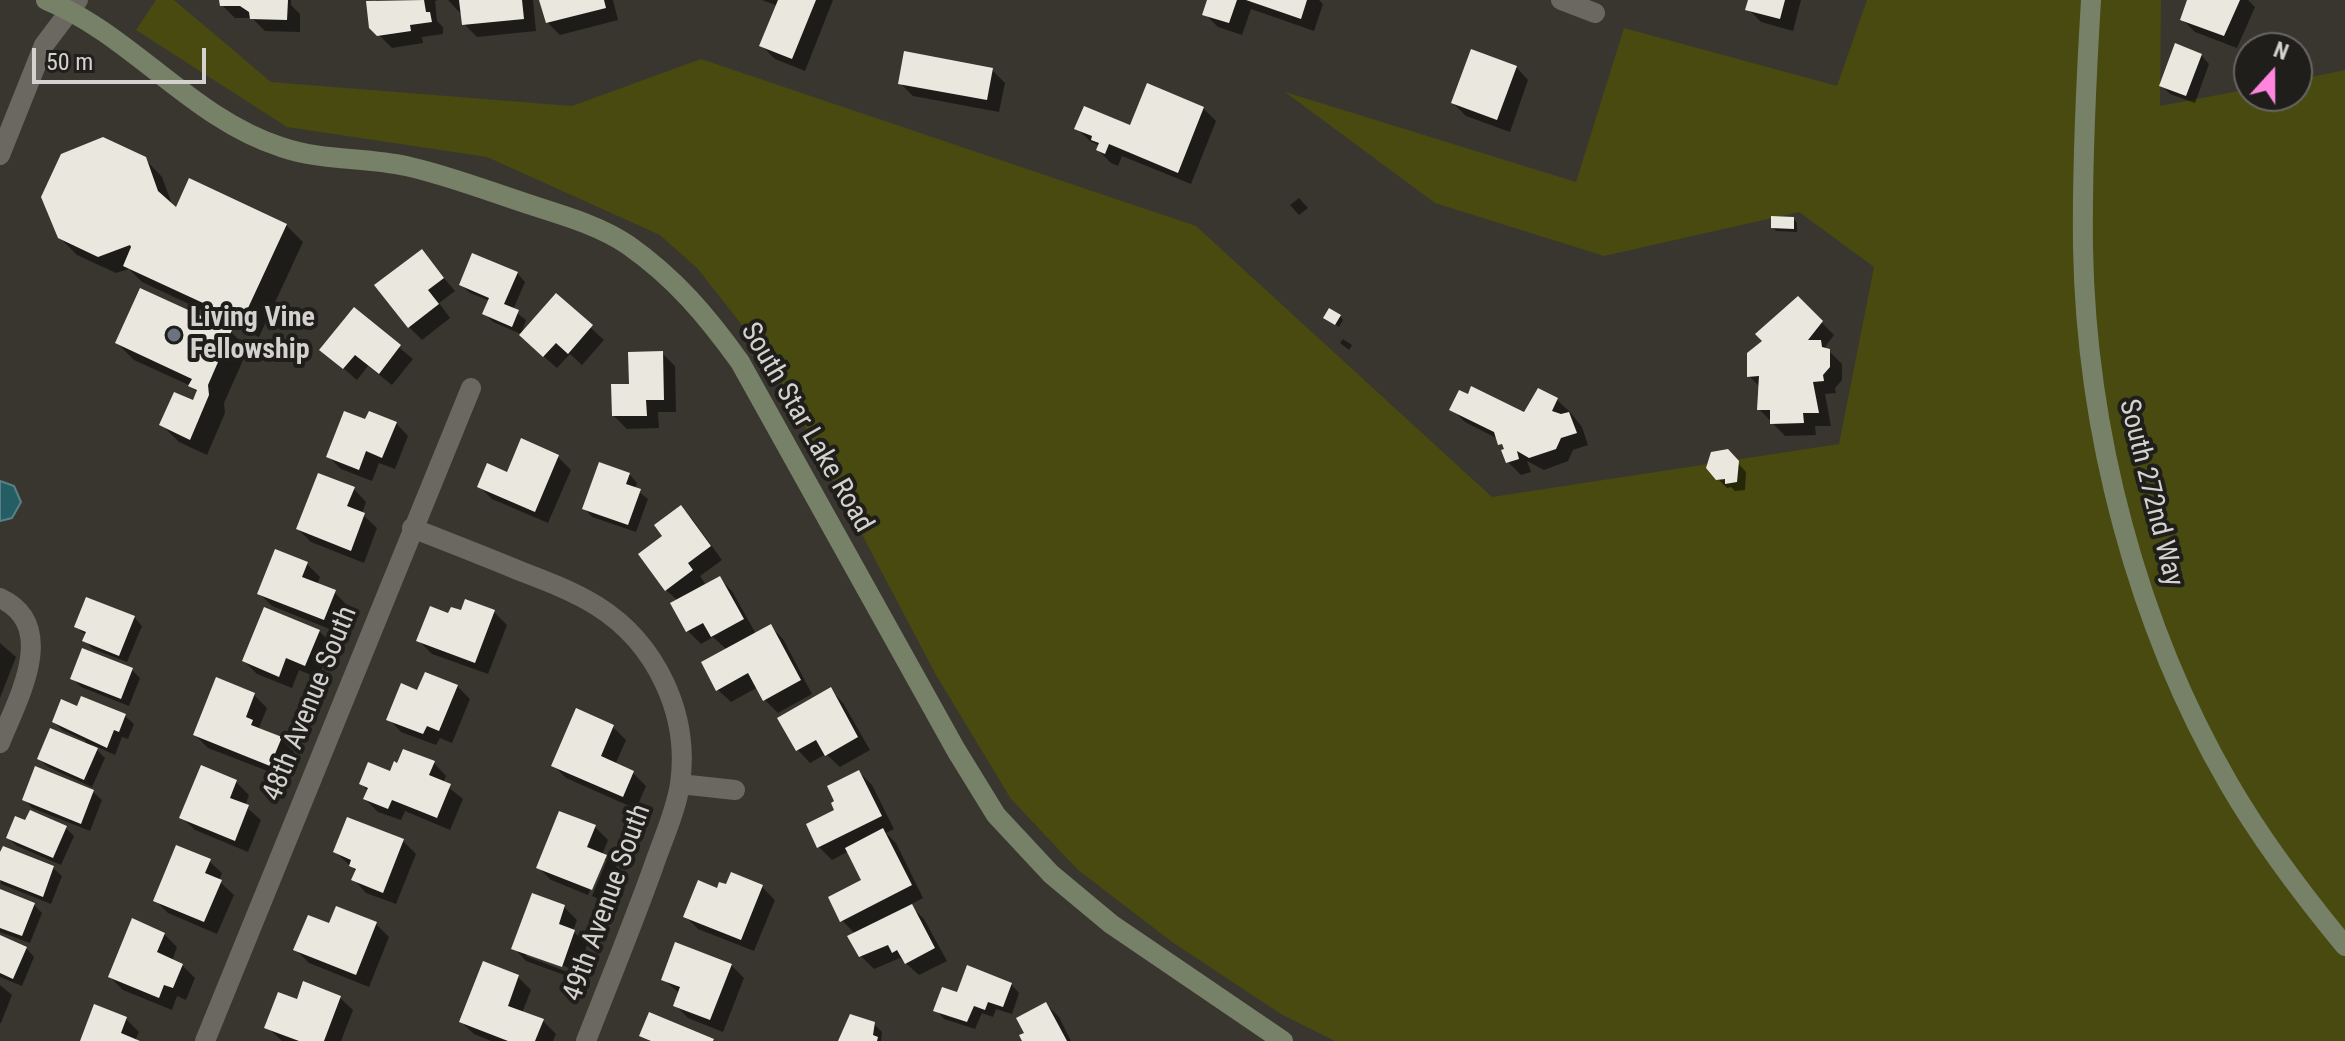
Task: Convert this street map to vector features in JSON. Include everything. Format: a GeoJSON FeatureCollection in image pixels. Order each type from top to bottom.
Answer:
{"type":"FeatureCollection","features":[{"type":"Feature","properties":{"kind":"street","name":"South Star Lake Road"},"geometry":{"type":"LineString","coordinates":[[46,0],[74,5],[191,97],[231,123],[281,147],[405,166],[579,221],[625,243],[670,278],[706,315],[740,362],[956,750],[996,815],[1051,874],[1111,924],[1283,1041]]}},
{"type":"Feature","properties":{"kind":"street"},"geometry":{"type":"LineString","coordinates":[[1561,0],[1595,13]]}},
{"type":"Feature","properties":{"kind":"street","name":"South 272nd Way"},"geometry":{"type":"LineString","coordinates":[[2091,0],[2084,130],[2083,250],[2087,321],[2106,446],[2127,541],[2169,659],[2198,726],[2230,785],[2312,905],[2345,946]]}},
{"type":"Feature","properties":{"kind":"street"},"geometry":{"type":"LineString","coordinates":[[0,155],[44,45],[74,5]]}},
{"type":"Feature","properties":{"kind":"street","name":"48th Avenue South"},"geometry":{"type":"LineString","coordinates":[[205,1041],[471,388]]}},
{"type":"Feature","properties":{"kind":"street","name":"49th Avenue South"},"geometry":{"type":"LineString","coordinates":[[412,528],[564,588],[600,607],[643,648],[671,697],[680,740],[680,784],[638,908],[586,1041]]}},
{"type":"Feature","properties":{"kind":"street"},"geometry":{"type":"LineString","coordinates":[[0,598],[9,602],[28,629],[32,654],[27,675],[0,743]]}},
{"type":"Feature","properties":{"kind":"street","name":"49th Avenue South"},"geometry":{"type":"LineString","coordinates":[[680,784],[735,790]]}},
{"type":"Feature","properties":{"kind":"shaded area"},"geometry":{"type":"Polygon","coordinates":[[[156,0],[174,0],[271,82],[572,106],[701,59],[1196,226],[1492,497],[1839,444],[1874,267],[1799,212],[1604,256],[1435,203],[1285,92],[1576,182],[1624,28],[1837,86],[1867,0],[2161,0],[2160,106],[2233,92],[2233,112],[2313,112],[2313,77],[2345,70],[2345,1041],[1335,1041],[1281,1014],[1172,942],[1077,869],[1011,799],[936,675],[771,362],[698,269],[660,235],[487,157],[287,127],[136,30],[156,0]]]}},
{"type":"Feature","properties":{"kind":"water"},"geometry":{"type":"Polygon","coordinates":[[[0,481],[14,486],[21,502],[12,518],[0,521],[0,481]]]}},
{"type":"Feature","properties":{"kind":"building"},"geometry":{"type":"Polygon","coordinates":[[[219,0],[288,0],[287,20],[250,19],[249,12],[240,6],[220,6],[219,0]]]}},
{"type":"Feature","properties":{"kind":"building"},"geometry":{"type":"Polygon","coordinates":[[[424,0],[432,22],[410,25],[411,31],[377,36],[369,28],[366,1],[424,0]]]}},
{"type":"Feature","properties":{"kind":"building"},"geometry":{"type":"Polygon","coordinates":[[[459,0],[522,0],[524,19],[462,25],[459,0]]]}},
{"type":"Feature","properties":{"kind":"building"},"geometry":{"type":"Polygon","coordinates":[[[539,0],[604,0],[606,8],[546,23],[539,0]]]}},
{"type":"Feature","properties":{"kind":"building"},"geometry":{"type":"Polygon","coordinates":[[[778,0],[816,0],[792,59],[759,46],[778,0]]]}},
{"type":"Feature","properties":{"kind":"building"},"geometry":{"type":"Polygon","coordinates":[[[1207,0],[1237,0],[1229,23],[1202,15],[1207,0]]]}},
{"type":"Feature","properties":{"kind":"building"},"geometry":{"type":"Polygon","coordinates":[[[1246,0],[1307,0],[1301,19],[1246,0]]]}},
{"type":"Feature","properties":{"kind":"building"},"geometry":{"type":"Polygon","coordinates":[[[1748,0],[1785,0],[1780,19],[1745,10],[1748,0]]]}},
{"type":"Feature","properties":{"kind":"building"},"geometry":{"type":"Polygon","coordinates":[[[2187,0],[2240,0],[2224,36],[2180,20],[2187,0]]]}},
{"type":"Feature","properties":{"kind":"building"},"geometry":{"type":"Polygon","coordinates":[[[2175,43],[2202,54],[2186,96],[2159,86],[2175,43]]]}},
{"type":"Feature","properties":{"kind":"building"},"geometry":{"type":"Polygon","coordinates":[[[1471,49],[1517,66],[1497,120],[1451,103],[1471,49]]]}},
{"type":"Feature","properties":{"kind":"building"},"geometry":{"type":"Polygon","coordinates":[[[904,51],[993,68],[987,100],[898,84],[904,51]]]}},
{"type":"Feature","properties":{"kind":"building"},"geometry":{"type":"Polygon","coordinates":[[[1147,83],[1204,107],[1178,173],[1109,144],[1105,154],[1096,150],[1099,143],[1091,140],[1092,136],[1074,129],[1084,106],[1130,125],[1147,83]]]}},
{"type":"Feature","properties":{"kind":"building"},"geometry":{"type":"Polygon","coordinates":[[[103,137],[146,157],[158,191],[176,207],[189,178],[287,224],[242,321],[123,266],[130,245],[98,257],[58,238],[41,197],[61,154],[103,137]]]}},
{"type":"Feature","properties":{"kind":"building"},"geometry":{"type":"Polygon","coordinates":[[[1771,216],[1794,217],[1794,229],[1771,228],[1771,216]]]}},
{"type":"Feature","properties":{"kind":"building"},"geometry":{"type":"Polygon","coordinates":[[[422,249],[444,278],[428,290],[439,304],[408,328],[374,285],[422,249]]]}},
{"type":"Feature","properties":{"kind":"building"},"geometry":{"type":"Polygon","coordinates":[[[472,253],[518,272],[504,304],[519,310],[512,327],[482,314],[489,298],[459,285],[472,253]]]}},
{"type":"Feature","properties":{"kind":"building"},"geometry":{"type":"Polygon","coordinates":[[[140,288],[232,330],[208,385],[209,395],[190,440],[159,425],[174,392],[193,400],[197,390],[188,386],[192,379],[115,343],[140,288]]]}},
{"type":"Feature","properties":{"kind":"building"},"geometry":{"type":"Polygon","coordinates":[[[556,293],[593,325],[568,354],[556,343],[543,357],[519,335],[556,293]]]}},
{"type":"Feature","properties":{"kind":"building"},"geometry":{"type":"Polygon","coordinates":[[[1798,296],[1823,321],[1808,340],[1821,340],[1822,347],[1830,349],[1830,367],[1823,375],[1824,381],[1813,382],[1819,413],[1803,413],[1804,423],[1770,424],[1770,410],[1757,410],[1759,376],[1747,377],[1747,353],[1762,341],[1755,334],[1798,296]]]}},
{"type":"Feature","properties":{"kind":"building"},"geometry":{"type":"Polygon","coordinates":[[[354,307],[401,345],[379,374],[355,355],[343,369],[319,350],[354,307]]]}},
{"type":"Feature","properties":{"kind":"building"},"geometry":{"type":"Polygon","coordinates":[[[1329,308],[1341,315],[1335,325],[1323,318],[1329,308]]]}},
{"type":"Feature","properties":{"kind":"building"},"geometry":{"type":"Polygon","coordinates":[[[663,351],[664,400],[646,400],[647,416],[612,416],[611,384],[629,384],[628,352],[663,351]]]}},
{"type":"Feature","properties":{"kind":"building"},"geometry":{"type":"Polygon","coordinates":[[[1471,386],[1524,412],[1538,388],[1558,398],[1552,411],[1561,414],[1569,412],[1577,433],[1561,438],[1556,449],[1529,458],[1517,451],[1519,459],[1506,463],[1501,450],[1504,449],[1502,444],[1498,445],[1494,432],[1449,410],[1459,390],[1468,394],[1471,386]]]}},
{"type":"Feature","properties":{"kind":"building"},"geometry":{"type":"Polygon","coordinates":[[[344,411],[365,419],[369,411],[397,422],[382,458],[366,451],[359,470],[326,457],[344,411]]]}},
{"type":"Feature","properties":{"kind":"building"},"geometry":{"type":"Polygon","coordinates":[[[521,438],[559,455],[535,512],[477,487],[487,463],[507,472],[521,438]]]}},
{"type":"Feature","properties":{"kind":"building"},"geometry":{"type":"Polygon","coordinates":[[[1728,449],[1739,461],[1737,482],[1725,484],[1725,479],[1716,480],[1706,468],[1711,452],[1728,449]]]}},
{"type":"Feature","properties":{"kind":"building"},"geometry":{"type":"Polygon","coordinates":[[[599,462],[630,473],[626,484],[641,489],[628,525],[582,509],[599,462]]]}},
{"type":"Feature","properties":{"kind":"building"},"geometry":{"type":"Polygon","coordinates":[[[318,473],[355,487],[347,506],[365,513],[351,551],[296,529],[318,473]]]}},
{"type":"Feature","properties":{"kind":"building"},"geometry":{"type":"Polygon","coordinates":[[[681,505],[711,546],[688,563],[693,570],[665,591],[638,554],[662,536],[654,525],[681,505]]]}},
{"type":"Feature","properties":{"kind":"building"},"geometry":{"type":"Polygon","coordinates":[[[275,549],[308,562],[302,577],[336,590],[324,620],[257,594],[275,549]]]}},
{"type":"Feature","properties":{"kind":"building"},"geometry":{"type":"Polygon","coordinates":[[[720,576],[744,619],[711,637],[703,623],[686,632],[670,603],[720,576]]]}},
{"type":"Feature","properties":{"kind":"building"},"geometry":{"type":"Polygon","coordinates":[[[86,597],[135,616],[119,656],[82,641],[86,632],[74,627],[86,597]]]}},
{"type":"Feature","properties":{"kind":"building"},"geometry":{"type":"Polygon","coordinates":[[[465,599],[495,610],[475,663],[416,641],[430,606],[448,613],[451,607],[461,610],[465,599]]]}},
{"type":"Feature","properties":{"kind":"building"},"geometry":{"type":"Polygon","coordinates":[[[264,607],[320,630],[305,666],[286,658],[279,677],[242,661],[264,607]]]}},
{"type":"Feature","properties":{"kind":"building"},"geometry":{"type":"Polygon","coordinates":[[[771,624],[801,680],[763,701],[748,673],[716,691],[701,662],[771,624]]]}},
{"type":"Feature","properties":{"kind":"building"},"geometry":{"type":"Polygon","coordinates":[[[82,648],[133,668],[121,699],[70,679],[82,648]]]}},
{"type":"Feature","properties":{"kind":"building"},"geometry":{"type":"Polygon","coordinates":[[[425,672],[458,685],[439,731],[427,726],[423,734],[386,720],[401,683],[417,690],[425,672]]]}},
{"type":"Feature","properties":{"kind":"building"},"geometry":{"type":"Polygon","coordinates":[[[216,677],[255,693],[246,717],[253,720],[251,725],[282,737],[270,766],[193,735],[216,677]]]}},
{"type":"Feature","properties":{"kind":"building"},"geometry":{"type":"Polygon","coordinates":[[[831,687],[858,737],[825,756],[816,740],[796,751],[777,718],[831,687]]]}},
{"type":"Feature","properties":{"kind":"building"},"geometry":{"type":"Polygon","coordinates":[[[81,696],[126,714],[119,732],[114,730],[107,748],[52,722],[61,699],[77,706],[81,696]]]}},
{"type":"Feature","properties":{"kind":"building"},"geometry":{"type":"Polygon","coordinates":[[[576,708],[614,725],[601,756],[634,771],[623,797],[551,766],[576,708]]]}},
{"type":"Feature","properties":{"kind":"building"},"geometry":{"type":"Polygon","coordinates":[[[50,728],[98,748],[84,780],[37,759],[50,728]]]}},
{"type":"Feature","properties":{"kind":"building"},"geometry":{"type":"Polygon","coordinates":[[[403,749],[435,761],[429,775],[451,784],[437,818],[392,800],[388,809],[363,799],[368,788],[359,784],[368,762],[390,771],[403,749]]]}},
{"type":"Feature","properties":{"kind":"building"},"geometry":{"type":"Polygon","coordinates":[[[201,765],[237,780],[230,798],[249,805],[235,841],[179,818],[201,765]]]}},
{"type":"Feature","properties":{"kind":"building"},"geometry":{"type":"Polygon","coordinates":[[[35,766],[94,790],[81,824],[22,800],[35,766]]]}},
{"type":"Feature","properties":{"kind":"building"},"geometry":{"type":"Polygon","coordinates":[[[859,770],[882,816],[817,848],[806,824],[834,810],[831,803],[834,801],[827,786],[859,770]]]}},
{"type":"Feature","properties":{"kind":"building"},"geometry":{"type":"Polygon","coordinates":[[[30,810],[67,826],[53,858],[6,838],[15,816],[25,820],[30,810]]]}},
{"type":"Feature","properties":{"kind":"building"},"geometry":{"type":"Polygon","coordinates":[[[559,811],[596,825],[587,847],[607,855],[592,890],[536,868],[559,811]]]}},
{"type":"Feature","properties":{"kind":"building"},"geometry":{"type":"Polygon","coordinates":[[[347,817],[404,839],[383,893],[351,880],[356,869],[349,866],[351,860],[333,852],[347,817]]]}},
{"type":"Feature","properties":{"kind":"building"},"geometry":{"type":"Polygon","coordinates":[[[883,828],[912,885],[840,922],[828,897],[861,880],[845,848],[883,828]]]}},
{"type":"Feature","properties":{"kind":"building"},"geometry":{"type":"Polygon","coordinates":[[[176,845],[211,859],[205,873],[222,880],[204,922],[153,901],[176,845]]]}},
{"type":"Feature","properties":{"kind":"building"},"geometry":{"type":"Polygon","coordinates":[[[3,846],[54,866],[43,897],[0,880],[0,852],[3,846]]]}},
{"type":"Feature","properties":{"kind":"building"},"geometry":{"type":"Polygon","coordinates":[[[731,872],[763,885],[741,940],[683,917],[698,880],[717,888],[719,882],[726,884],[731,872]]]}},
{"type":"Feature","properties":{"kind":"building"},"geometry":{"type":"Polygon","coordinates":[[[0,889],[35,903],[22,936],[0,928],[0,889]]]}},
{"type":"Feature","properties":{"kind":"building"},"geometry":{"type":"Polygon","coordinates":[[[532,893],[565,905],[559,924],[575,930],[562,967],[511,949],[532,893]]]}},
{"type":"Feature","properties":{"kind":"building"},"geometry":{"type":"Polygon","coordinates":[[[912,904],[935,948],[905,964],[897,950],[892,953],[888,945],[859,957],[847,936],[912,904]]]}},
{"type":"Feature","properties":{"kind":"building"},"geometry":{"type":"Polygon","coordinates":[[[336,906],[377,922],[356,975],[293,950],[308,915],[329,923],[336,906]]]}},
{"type":"Feature","properties":{"kind":"building"},"geometry":{"type":"Polygon","coordinates":[[[132,918],[165,933],[157,952],[183,964],[173,988],[164,985],[159,998],[108,977],[132,918]]]}},
{"type":"Feature","properties":{"kind":"building"},"geometry":{"type":"Polygon","coordinates":[[[0,935],[27,947],[13,979],[0,973],[0,935]]]}},
{"type":"Feature","properties":{"kind":"building"},"geometry":{"type":"Polygon","coordinates":[[[675,942],[732,964],[710,1020],[673,1006],[680,987],[661,980],[675,942]]]}},
{"type":"Feature","properties":{"kind":"building"},"geometry":{"type":"Polygon","coordinates":[[[483,961],[519,975],[508,1006],[544,1019],[535,1041],[508,1041],[459,1022],[483,961]]]}},
{"type":"Feature","properties":{"kind":"building"},"geometry":{"type":"Polygon","coordinates":[[[967,965],[1012,983],[1003,1007],[988,1002],[985,1010],[974,1006],[967,1022],[933,1011],[942,987],[957,992],[967,965]]]}},
{"type":"Feature","properties":{"kind":"building"},"geometry":{"type":"Polygon","coordinates":[[[303,981],[341,996],[324,1041],[299,1041],[264,1028],[278,992],[297,999],[303,981]]]}},
{"type":"Feature","properties":{"kind":"building"},"geometry":{"type":"Polygon","coordinates":[[[1046,1002],[1067,1041],[1022,1041],[1019,1035],[1024,1033],[1016,1018],[1046,1002]]]}},
{"type":"Feature","properties":{"kind":"building"},"geometry":{"type":"Polygon","coordinates":[[[94,1004],[127,1017],[121,1033],[140,1041],[80,1041],[94,1004]]]}},
{"type":"Feature","properties":{"kind":"building"},"geometry":{"type":"Polygon","coordinates":[[[649,1012],[714,1039],[651,1041],[639,1036],[649,1012]]]}},
{"type":"Feature","properties":{"kind":"building"},"geometry":{"type":"Polygon","coordinates":[[[850,1014],[875,1022],[873,1035],[878,1037],[877,1041],[838,1041],[850,1014]]]}},
{"type":"Feature","properties":{"kind":"place","name":"Living Vine Fellowship"},"geometry":{"type":"Point","coordinates":[174,335]}}]}
